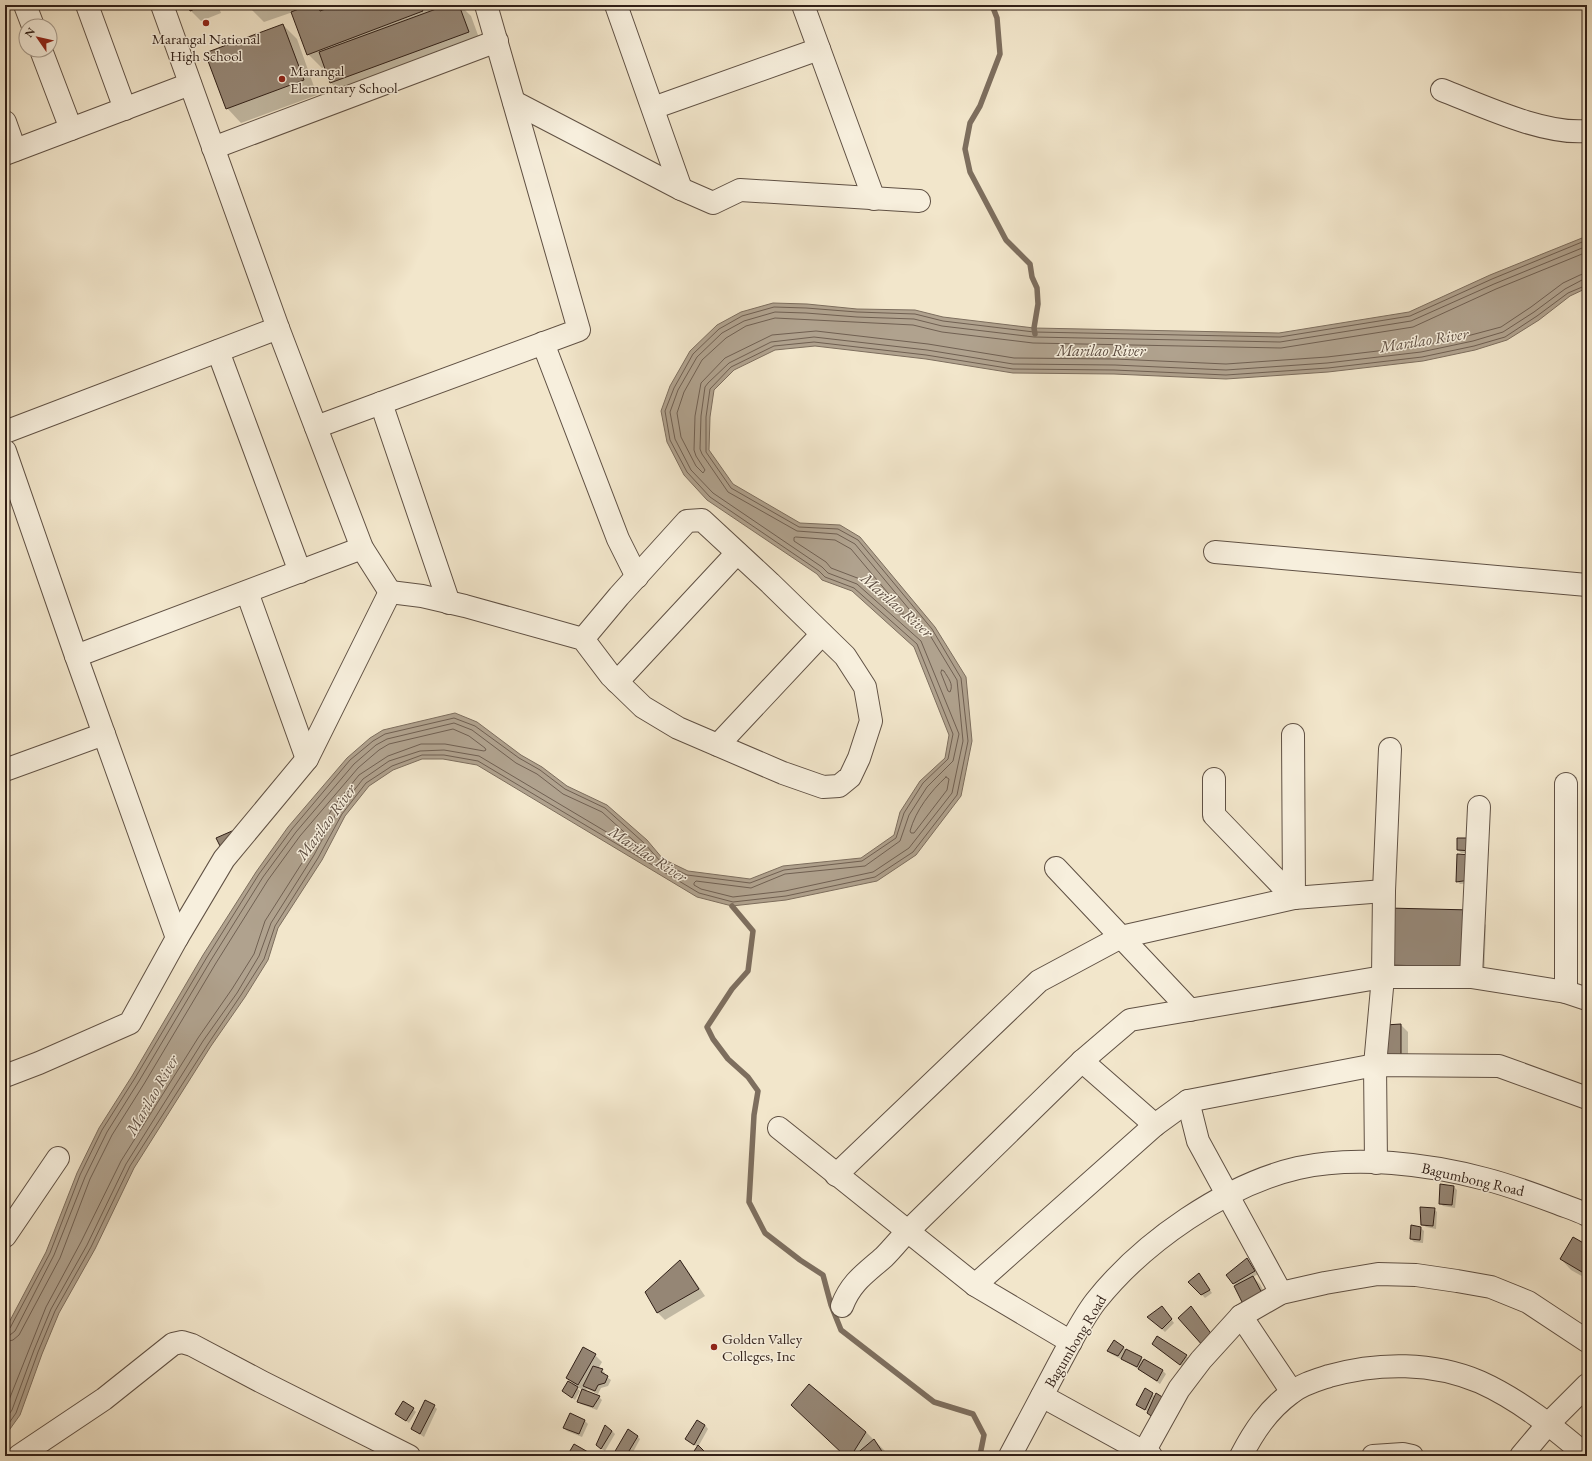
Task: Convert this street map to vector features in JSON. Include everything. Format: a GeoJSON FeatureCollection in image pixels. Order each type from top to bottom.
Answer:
{"type":"FeatureCollection","features":[{"type":"Feature","properties":{"kind":"street"},"geometry":{"type":"LineString","coordinates":[[25,5],[29,18]]}},
{"type":"Feature","properties":{"kind":"street"},"geometry":{"type":"LineString","coordinates":[[87,5],[125,109]]}},
{"type":"Feature","properties":{"kind":"street"},"geometry":{"type":"LineString","coordinates":[[162,5],[278,328],[362,548],[390,592]]}},
{"type":"Feature","properties":{"kind":"street"},"geometry":{"type":"LineString","coordinates":[[316,427],[579,330],[486,5]]}},
{"type":"Feature","properties":{"kind":"street"},"geometry":{"type":"LineString","coordinates":[[616,5],[680,189]]}},
{"type":"Feature","properties":{"kind":"street"},"geometry":{"type":"LineString","coordinates":[[803,5],[874,199]]}},
{"type":"Feature","properties":{"kind":"street"},"geometry":{"type":"LineString","coordinates":[[213,148],[497,41]]}},
{"type":"Feature","properties":{"kind":"street"},"geometry":{"type":"LineString","coordinates":[[653,108],[819,49]]}},
{"type":"Feature","properties":{"kind":"street"},"geometry":{"type":"LineString","coordinates":[[44,58],[70,129]]}},
{"type":"Feature","properties":{"kind":"street"},"geometry":{"type":"LineString","coordinates":[[5,122],[10,152],[190,84]]}},
{"type":"Feature","properties":{"kind":"street"},"geometry":{"type":"LineString","coordinates":[[1442,90],[1539,126],[1572,132],[1587,131]]}},
{"type":"Feature","properties":{"kind":"street"},"geometry":{"type":"LineString","coordinates":[[514,102],[680,189],[713,203],[740,190],[919,201]]}},
{"type":"Feature","properties":{"kind":"street"},"geometry":{"type":"LineString","coordinates":[[5,432],[278,328]]}},
{"type":"Feature","properties":{"kind":"street"},"geometry":{"type":"LineString","coordinates":[[543,343],[618,539],[636,577]]}},
{"type":"Feature","properties":{"kind":"street"},"geometry":{"type":"LineString","coordinates":[[218,350],[300,572]]}},
{"type":"Feature","properties":{"kind":"street"},"geometry":{"type":"LineString","coordinates":[[381,403],[449,602]]}},
{"type":"Feature","properties":{"kind":"street"},"geometry":{"type":"LineString","coordinates":[[6,458],[177,938]]}},
{"type":"Feature","properties":{"kind":"street"},"geometry":{"type":"LineString","coordinates":[[390,592],[422,596],[449,602],[583,639],[617,682],[643,707],[678,728],[783,773],[823,787],[840,786],[850,777],[859,758],[871,721],[865,687],[845,656],[702,520],[688,521],[636,577],[583,639]]}},
{"type":"Feature","properties":{"kind":"street"},"geometry":{"type":"LineString","coordinates":[[76,656],[362,548]]}},
{"type":"Feature","properties":{"kind":"street"},"geometry":{"type":"LineString","coordinates":[[1215,552],[1587,584]]}},
{"type":"Feature","properties":{"kind":"street"},"geometry":{"type":"LineString","coordinates":[[617,682],[737,553]]}},
{"type":"Feature","properties":{"kind":"street"},"geometry":{"type":"LineString","coordinates":[[247,592],[307,759]]}},
{"type":"Feature","properties":{"kind":"street"},"geometry":{"type":"LineString","coordinates":[[5,1076],[130,1024],[177,938],[224,859],[307,759],[390,592]]}},
{"type":"Feature","properties":{"kind":"street"},"geometry":{"type":"LineString","coordinates":[[718,745],[822,634]]}},
{"type":"Feature","properties":{"kind":"street"},"geometry":{"type":"LineString","coordinates":[[5,770],[104,734]]}},
{"type":"Feature","properties":{"kind":"street"},"geometry":{"type":"LineString","coordinates":[[1293,735],[1294,898]]}},
{"type":"Feature","properties":{"kind":"street"},"geometry":{"type":"LineString","coordinates":[[1376,1163],[1375,1065],[1384,977],[1384,891],[1390,749]]}},
{"type":"Feature","properties":{"kind":"street"},"geometry":{"type":"LineString","coordinates":[[1214,779],[1214,815],[1294,898]]}},
{"type":"Feature","properties":{"kind":"street"},"geometry":{"type":"LineString","coordinates":[[1566,784],[1566,992]]}},
{"type":"Feature","properties":{"kind":"street"},"geometry":{"type":"LineString","coordinates":[[1471,977],[1479,807]]}},
{"type":"Feature","properties":{"kind":"street"},"geometry":{"type":"LineString","coordinates":[[1056,868],[1190,1010]]}},
{"type":"Feature","properties":{"kind":"street"},"geometry":{"type":"LineString","coordinates":[[836,1175],[1039,981],[1121,937],[1294,898],[1384,891]]}},
{"type":"Feature","properties":{"kind":"street"},"geometry":{"type":"LineString","coordinates":[[842,1306],[846,1294],[854,1284],[885,1256],[907,1232],[1082,1061],[1130,1020],[1384,977],[1471,977],[1566,992],[1587,999]]}},
{"type":"Feature","properties":{"kind":"street"},"geometry":{"type":"LineString","coordinates":[[1082,1061],[1155,1125]]}},
{"type":"Feature","properties":{"kind":"street"},"geometry":{"type":"LineString","coordinates":[[975,1284],[1155,1125],[1188,1101],[1375,1065],[1499,1066],[1587,1098]]}},
{"type":"Feature","properties":{"kind":"street"},"geometry":{"type":"LineString","coordinates":[[1188,1101],[1198,1141],[1281,1293]]}},
{"type":"Feature","properties":{"kind":"street"},"geometry":{"type":"LineString","coordinates":[[779,1128],[907,1232],[975,1284],[1071,1342]]}},
{"type":"Feature","properties":{"kind":"street"},"geometry":{"type":"LineString","coordinates":[[5,1236],[58,1158]]}},
{"type":"Feature","properties":{"kind":"street","name":"Bagumbong Road"},"geometry":{"type":"LineString","coordinates":[[1010,1456],[1071,1342],[1095,1303],[1127,1267],[1164,1235],[1209,1205],[1256,1182],[1300,1168],[1325,1164],[1376,1163],[1410,1165],[1470,1175],[1534,1194],[1586,1212]]}},
{"type":"Feature","properties":{"kind":"street"},"geometry":{"type":"LineString","coordinates":[[1042,1396],[1148,1454],[1179,1389],[1200,1360],[1241,1316],[1281,1293],[1325,1283],[1378,1274],[1416,1275],[1491,1287],[1528,1302],[1587,1341]]}},
{"type":"Feature","properties":{"kind":"street"},"geometry":{"type":"LineString","coordinates":[[1241,1316],[1292,1392]]}},
{"type":"Feature","properties":{"kind":"street"},"geometry":{"type":"LineString","coordinates":[[19,1456],[104,1400],[173,1344],[182,1342],[192,1345],[233,1368],[407,1456]]}},
{"type":"Feature","properties":{"kind":"street"},"geometry":{"type":"LineString","coordinates":[[1241,1456],[1252,1434],[1271,1410],[1292,1392],[1316,1380],[1344,1372],[1380,1366],[1414,1366],[1449,1372],[1480,1382],[1519,1403],[1548,1424],[1587,1456]]}},
{"type":"Feature","properties":{"kind":"street"},"geometry":{"type":"LineString","coordinates":[[1521,1456],[1548,1424],[1587,1385]]}},
{"type":"Feature","properties":{"kind":"street"},"geometry":{"type":"LineString","coordinates":[[1373,1456],[1403,1454],[1412,1456]]}},
{"type":"Feature","properties":{"kind":"water","name":"Marilao River"},"geometry":{"type":"Polygon","coordinates":[[[1587,236],[1587,288],[1570,296],[1539,320],[1507,340],[1475,350],[1423,361],[1328,372],[1226,379],[1114,374],[1013,373],[926,359],[815,346],[775,350],[734,370],[714,390],[710,417],[709,450],[733,484],[800,523],[840,525],[860,537],[935,627],[966,677],[972,741],[961,796],[916,855],[877,881],[786,900],[732,906],[697,897],[477,765],[443,759],[422,759],[393,770],[369,786],[345,816],[322,860],[278,928],[268,960],[245,997],[211,1046],[134,1168],[95,1249],[59,1313],[42,1354],[20,1415],[5,1436],[5,1330],[46,1252],[77,1173],[99,1128],[132,1076],[203,955],[256,872],[288,827],[347,758],[370,738],[383,730],[455,713],[477,722],[521,755],[542,767],[567,786],[607,805],[647,840],[663,859],[688,871],[750,879],[783,866],[861,858],[894,835],[900,812],[920,781],[945,758],[949,735],[914,647],[852,591],[822,580],[817,574],[707,500],[684,475],[667,442],[661,411],[670,386],[690,351],[717,325],[741,312],[773,303],[807,304],[857,309],[915,310],[943,317],[1034,328],[1279,333],[1409,312],[1490,275],[1587,236]]]}},
{"type":"Feature","properties":{"kind":"building"},"geometry":{"type":"Polygon","coordinates":[[[188,5],[204,5],[190,11],[188,5]]]}},
{"type":"Feature","properties":{"kind":"building"},"geometry":{"type":"Polygon","coordinates":[[[248,5],[259,5],[249,9],[248,5]]]}},
{"type":"Feature","properties":{"kind":"building"},"geometry":{"type":"Polygon","coordinates":[[[309,5],[317,5],[320,11],[336,5],[420,5],[423,11],[307,55],[291,12],[309,5]]]}},
{"type":"Feature","properties":{"kind":"building"},"geometry":{"type":"Polygon","coordinates":[[[447,5],[459,5],[469,32],[330,83],[319,52],[447,5]]]}},
{"type":"Feature","properties":{"kind":"building"},"geometry":{"type":"Polygon","coordinates":[[[283,24],[304,80],[226,109],[205,53],[283,24]]]}},
{"type":"Feature","properties":{"kind":"building"},"geometry":{"type":"Polygon","coordinates":[[[232,831],[235,839],[220,846],[216,838],[232,831]]]}},
{"type":"Feature","properties":{"kind":"building"},"geometry":{"type":"Polygon","coordinates":[[[1457,838],[1475,838],[1474,851],[1457,850],[1457,838]]]}},
{"type":"Feature","properties":{"kind":"building"},"geometry":{"type":"Polygon","coordinates":[[[1457,854],[1472,855],[1470,880],[1456,882],[1457,854]]]}},
{"type":"Feature","properties":{"kind":"building"},"geometry":{"type":"Polygon","coordinates":[[[1387,908],[1472,910],[1470,967],[1385,965],[1387,908]]]}},
{"type":"Feature","properties":{"kind":"building"},"geometry":{"type":"Polygon","coordinates":[[[1401,1024],[1401,1063],[1385,1065],[1385,1025],[1401,1024]]]}},
{"type":"Feature","properties":{"kind":"building"},"geometry":{"type":"Polygon","coordinates":[[[1440,1184],[1454,1186],[1452,1205],[1439,1204],[1440,1184]]]}},
{"type":"Feature","properties":{"kind":"building"},"geometry":{"type":"Polygon","coordinates":[[[1420,1207],[1435,1208],[1433,1226],[1421,1225],[1420,1207]]]}},
{"type":"Feature","properties":{"kind":"building"},"geometry":{"type":"Polygon","coordinates":[[[1411,1225],[1421,1227],[1420,1240],[1410,1239],[1411,1225]]]}},
{"type":"Feature","properties":{"kind":"building"},"geometry":{"type":"Polygon","coordinates":[[[1573,1237],[1587,1245],[1587,1275],[1560,1259],[1573,1237]]]}},
{"type":"Feature","properties":{"kind":"building"},"geometry":{"type":"Polygon","coordinates":[[[1247,1258],[1255,1271],[1233,1284],[1226,1275],[1247,1258]]]}},
{"type":"Feature","properties":{"kind":"building"},"geometry":{"type":"Polygon","coordinates":[[[680,1260],[699,1289],[657,1313],[645,1292],[680,1260]]]}},
{"type":"Feature","properties":{"kind":"building"},"geometry":{"type":"Polygon","coordinates":[[[1199,1273],[1210,1290],[1201,1295],[1188,1282],[1199,1273]]]}},
{"type":"Feature","properties":{"kind":"building"},"geometry":{"type":"Polygon","coordinates":[[[1253,1276],[1263,1295],[1246,1310],[1234,1286],[1253,1276]]]}},
{"type":"Feature","properties":{"kind":"building"},"geometry":{"type":"Polygon","coordinates":[[[1162,1306],[1172,1319],[1162,1329],[1147,1317],[1162,1306]]]}},
{"type":"Feature","properties":{"kind":"building"},"geometry":{"type":"Polygon","coordinates":[[[1191,1306],[1215,1339],[1204,1347],[1178,1318],[1191,1306]]]}},
{"type":"Feature","properties":{"kind":"building"},"geometry":{"type":"Polygon","coordinates":[[[1157,1336],[1187,1355],[1180,1365],[1152,1344],[1157,1336]]]}},
{"type":"Feature","properties":{"kind":"building"},"geometry":{"type":"Polygon","coordinates":[[[1114,1340],[1124,1347],[1118,1356],[1107,1351],[1114,1340]]]}},
{"type":"Feature","properties":{"kind":"building"},"geometry":{"type":"Polygon","coordinates":[[[583,1347],[596,1354],[578,1385],[566,1378],[583,1347]]]}},
{"type":"Feature","properties":{"kind":"building"},"geometry":{"type":"Polygon","coordinates":[[[1126,1349],[1142,1357],[1137,1367],[1121,1359],[1126,1349]]]}},
{"type":"Feature","properties":{"kind":"building"},"geometry":{"type":"Polygon","coordinates":[[[1144,1359],[1163,1370],[1157,1381],[1138,1369],[1144,1359]]]}},
{"type":"Feature","properties":{"kind":"building"},"geometry":{"type":"Polygon","coordinates":[[[593,1366],[603,1369],[601,1372],[608,1376],[605,1383],[598,1385],[595,1391],[583,1386],[593,1366]]]}},
{"type":"Feature","properties":{"kind":"building"},"geometry":{"type":"Polygon","coordinates":[[[568,1381],[578,1387],[572,1398],[562,1391],[568,1381]]]}},
{"type":"Feature","properties":{"kind":"building"},"geometry":{"type":"Polygon","coordinates":[[[809,1384],[866,1432],[851,1456],[845,1456],[791,1405],[809,1384]]]}},
{"type":"Feature","properties":{"kind":"building"},"geometry":{"type":"Polygon","coordinates":[[[1145,1388],[1153,1393],[1145,1410],[1136,1405],[1145,1388]]]}},
{"type":"Feature","properties":{"kind":"building"},"geometry":{"type":"Polygon","coordinates":[[[582,1389],[600,1396],[593,1407],[577,1402],[582,1389]]]}},
{"type":"Feature","properties":{"kind":"building"},"geometry":{"type":"Polygon","coordinates":[[[1156,1393],[1170,1402],[1157,1420],[1147,1413],[1156,1393]]]}},
{"type":"Feature","properties":{"kind":"building"},"geometry":{"type":"Polygon","coordinates":[[[425,1400],[435,1405],[420,1434],[411,1429],[425,1400]]]}},
{"type":"Feature","properties":{"kind":"building"},"geometry":{"type":"Polygon","coordinates":[[[403,1401],[414,1408],[406,1421],[395,1414],[403,1401]]]}},
{"type":"Feature","properties":{"kind":"building"},"geometry":{"type":"Polygon","coordinates":[[[570,1413],[585,1420],[579,1434],[563,1428],[570,1413]]]}},
{"type":"Feature","properties":{"kind":"building"},"geometry":{"type":"Polygon","coordinates":[[[697,1420],[705,1425],[694,1445],[685,1439],[697,1420]]]}},
{"type":"Feature","properties":{"kind":"building"},"geometry":{"type":"Polygon","coordinates":[[[605,1425],[612,1431],[601,1449],[596,1445],[605,1425]]]}},
{"type":"Feature","properties":{"kind":"building"},"geometry":{"type":"Polygon","coordinates":[[[628,1429],[638,1436],[626,1456],[620,1456],[614,1453],[628,1429]]]}},
{"type":"Feature","properties":{"kind":"building"},"geometry":{"type":"Polygon","coordinates":[[[874,1439],[885,1456],[854,1456],[874,1439]]]}},
{"type":"Feature","properties":{"kind":"building"},"geometry":{"type":"Polygon","coordinates":[[[574,1444],[588,1452],[585,1456],[567,1456],[574,1444]]]}},
{"type":"Feature","properties":{"kind":"building"},"geometry":{"type":"Polygon","coordinates":[[[698,1445],[704,1451],[701,1456],[691,1456],[698,1445]]]}},
{"type":"Feature","properties":{"kind":"waterway"},"geometry":{"type":"LineString","coordinates":[[992,5],[997,18],[1000,54],[980,106],[970,123],[965,149],[970,172],[1006,240],[1030,264],[1032,277],[1037,288],[1038,304],[1034,328],[1035,334]]}},
{"type":"Feature","properties":{"kind":"waterway"},"geometry":{"type":"LineString","coordinates":[[732,906],[753,931],[748,971],[732,989],[707,1027],[713,1039],[728,1059],[748,1077],[758,1091],[754,1115],[749,1202],[765,1233],[800,1260],[823,1275],[831,1305],[841,1330],[934,1402],[973,1414],[984,1435],[980,1455]]}},
{"type":"Feature","properties":{"kind":"place","name":"Marangal National High School"},"geometry":{"type":"Point","coordinates":[206,23]}},
{"type":"Feature","properties":{"kind":"place","name":"Marangal Elementary School"},"geometry":{"type":"Point","coordinates":[282,79]}},
{"type":"Feature","properties":{"kind":"place","name":"Golden Valley Colleges, Inc"},"geometry":{"type":"Point","coordinates":[714,1347]}}]}
